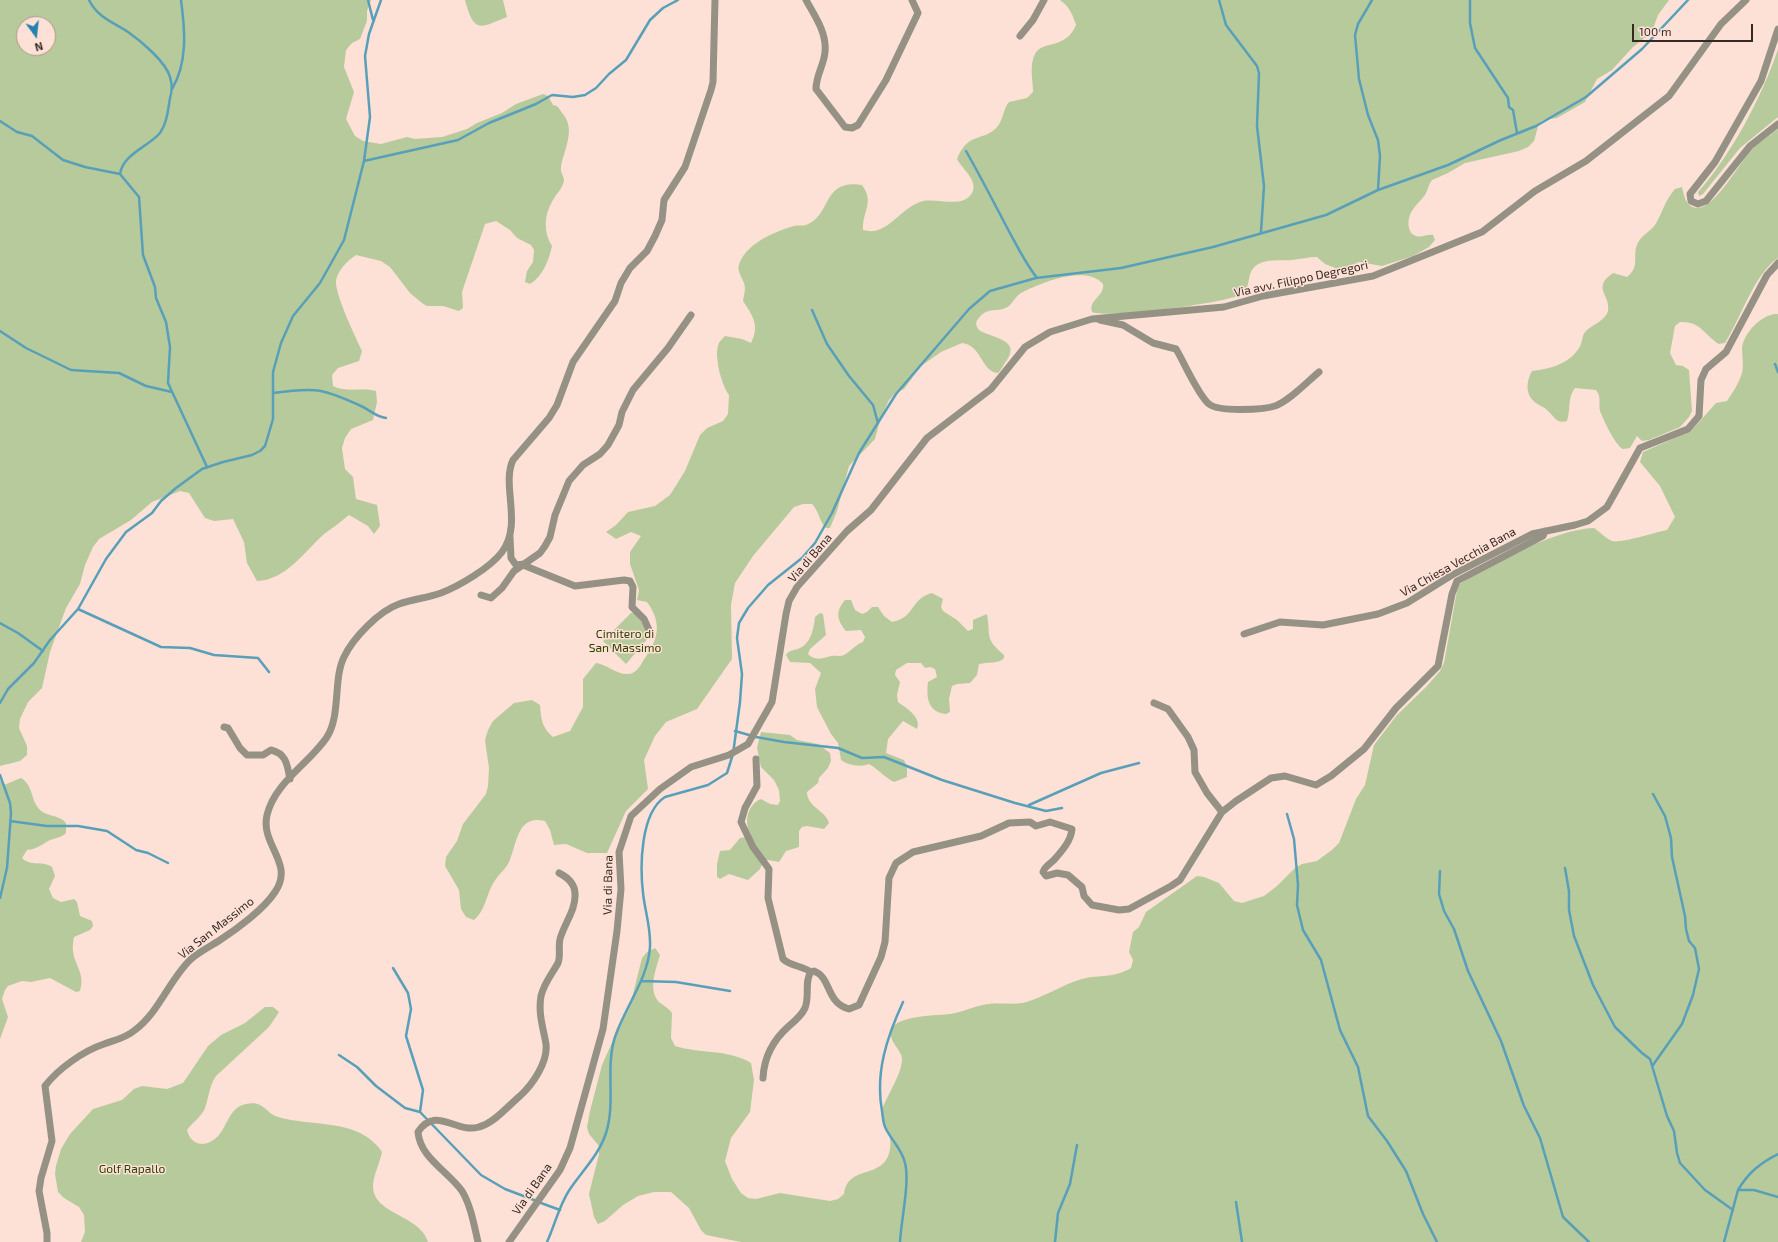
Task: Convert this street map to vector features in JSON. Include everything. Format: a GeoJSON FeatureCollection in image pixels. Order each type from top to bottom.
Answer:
{"type":"FeatureCollection","features":[{"type":"Feature","properties":{"kind":"street","name":"Via San Massimo"},"geometry":{"type":"LineString","coordinates":[[47,1242],[47,1233],[39,1191],[41,1178],[52,1141],[45,1086],[51,1078],[79,1057],[102,1044],[122,1038],[135,1031],[151,1015],[183,967],[193,957],[225,937],[260,908],[275,893],[282,881],[282,867],[267,831],[267,816],[277,793],[328,736],[334,719],[342,659],[352,643],[374,621],[397,605],[442,592],[485,568],[502,552],[510,535],[511,505],[509,468],[513,460],[550,418],[573,362],[615,301],[621,283],[630,268],[648,251],[662,220],[664,200],[685,167],[707,105],[713,82],[715,0]]}},
{"type":"Feature","properties":{"kind":"street"},"geometry":{"type":"LineString","coordinates":[[806,0],[821,26],[824,38],[825,52],[816,81],[816,88],[845,127],[852,128],[858,125],[886,80],[918,13],[912,0]]}},
{"type":"Feature","properties":{"kind":"street"},"geometry":{"type":"LineString","coordinates":[[1020,36],[1033,20],[1044,0]]}},
{"type":"Feature","properties":{"kind":"street","name":"Via avv. Filippo Degregori"},"geometry":{"type":"LineString","coordinates":[[848,531],[872,510],[927,438],[991,389],[1026,347],[1050,332],[1092,319],[1224,307],[1263,296],[1373,276],[1482,232],[1535,191],[1586,161],[1669,96],[1721,24],[1746,0]]}},
{"type":"Feature","properties":{"kind":"street"},"geometry":{"type":"LineString","coordinates":[[1778,29],[1761,81],[1715,162],[1690,194],[1691,201],[1698,204],[1706,201],[1750,146],[1778,124]]}},
{"type":"Feature","properties":{"kind":"street","name":"Via Chiesa Vecchia Bana"},"geometry":{"type":"LineString","coordinates":[[1244,634],[1280,622],[1323,625],[1378,614],[1407,603],[1452,575],[1532,534],[1588,521],[1607,507],[1640,448],[1688,429],[1699,416],[1701,380],[1706,369],[1726,352],[1767,275],[1778,263]]}},
{"type":"Feature","properties":{"kind":"street"},"geometry":{"type":"LineString","coordinates":[[481,595],[491,598],[496,594],[514,571],[540,553],[550,537],[554,520],[569,481],[583,465],[600,454],[608,445],[619,425],[622,412],[633,390],[668,348],[691,315]]}},
{"type":"Feature","properties":{"kind":"street"},"geometry":{"type":"LineString","coordinates":[[1092,319],[1123,325],[1153,343],[1176,348],[1208,404],[1215,408],[1235,410],[1275,406],[1319,372]]}},
{"type":"Feature","properties":{"kind":"street","name":"Via di Bana"},"geometry":{"type":"LineString","coordinates":[[509,1242],[560,1170],[570,1148],[603,1028],[617,931],[621,889],[619,852],[631,816],[660,789],[691,767],[729,755],[748,744],[772,702],[789,601],[797,587],[848,531]]}},
{"type":"Feature","properties":{"kind":"street"},"geometry":{"type":"LineString","coordinates":[[756,759],[757,786],[745,808],[741,822],[753,847],[769,869],[768,898],[783,958],[787,963],[801,966],[820,975],[834,1001],[849,1010],[859,1005],[881,956],[885,942],[889,878],[896,863],[913,852],[981,836],[1009,823],[1030,822],[1036,826],[1050,822],[1072,829],[1071,836],[1053,861],[1044,867],[1043,872],[1046,876],[1057,873],[1068,876],[1082,887],[1084,896],[1092,905],[1108,910],[1129,909],[1180,880],[1222,812],[1236,801],[1271,778],[1285,776],[1316,785],[1351,761],[1364,749],[1396,708],[1438,666],[1452,594],[1457,581],[1543,536],[1546,531]]}},
{"type":"Feature","properties":{"kind":"street"},"geometry":{"type":"LineString","coordinates":[[510,535],[511,558],[513,563],[520,565],[525,564],[575,586],[624,580],[630,581],[633,587],[632,607],[644,619],[649,630]]}},
{"type":"Feature","properties":{"kind":"street"},"geometry":{"type":"LineString","coordinates":[[1154,703],[1168,709],[1188,737],[1194,750],[1195,772],[1207,793],[1222,812]]}},
{"type":"Feature","properties":{"kind":"street"},"geometry":{"type":"LineString","coordinates":[[224,727],[228,728],[240,748],[247,755],[264,755],[271,750],[284,757],[288,763],[290,779]]}},
{"type":"Feature","properties":{"kind":"street"},"geometry":{"type":"LineString","coordinates":[[478,1242],[472,1218],[462,1192],[426,1154],[421,1145],[418,1132],[428,1121],[436,1119],[470,1128],[484,1125],[529,1087],[542,1066],[546,1053],[540,1011],[542,995],[546,982],[559,962],[559,941],[572,910],[575,894],[568,879],[559,872]]}},
{"type":"Feature","properties":{"kind":"street"},"geometry":{"type":"LineString","coordinates":[[763,1078],[767,1056],[771,1046],[803,1012],[806,1006],[808,996],[808,978],[811,972]]}},
{"type":"Feature","properties":{"kind":"green space"},"geometry":{"type":"Polygon","coordinates":[[[0,0],[371,0],[367,11],[367,21],[360,39],[352,43],[346,50],[344,67],[354,92],[346,119],[355,136],[363,141],[381,144],[407,137],[415,139],[442,137],[467,129],[477,123],[502,113],[516,104],[543,94],[548,96],[553,105],[558,107],[567,120],[569,133],[561,167],[564,181],[561,189],[550,205],[546,217],[547,235],[552,246],[545,267],[535,281],[530,284],[525,282],[527,271],[533,262],[534,250],[531,245],[517,238],[510,230],[496,221],[485,224],[462,292],[463,308],[459,311],[443,306],[427,306],[422,303],[410,293],[390,267],[381,261],[356,255],[343,266],[338,273],[336,281],[339,296],[346,316],[362,351],[359,361],[338,368],[332,375],[333,386],[349,390],[376,391],[377,402],[373,420],[351,429],[345,438],[342,448],[345,469],[353,477],[356,499],[377,505],[380,526],[374,534],[368,526],[349,515],[324,534],[302,557],[286,570],[277,576],[257,581],[247,563],[244,542],[233,519],[214,521],[205,518],[189,493],[180,491],[152,502],[131,520],[99,539],[93,547],[85,565],[80,584],[66,608],[50,652],[42,688],[28,702],[20,719],[19,728],[27,746],[27,755],[20,761],[0,766],[0,0]]]}},
{"type":"Feature","properties":{"kind":"green space"},"geometry":{"type":"Polygon","coordinates":[[[465,0],[503,0],[507,17],[490,24],[479,25],[472,19],[465,0]]]}},
{"type":"Feature","properties":{"kind":"green space"},"geometry":{"type":"Polygon","coordinates":[[[1060,0],[1669,0],[1658,15],[1652,32],[1633,47],[1612,70],[1597,79],[1585,102],[1557,118],[1543,120],[1539,123],[1534,141],[1528,147],[1519,151],[1465,163],[1432,180],[1425,195],[1411,214],[1408,223],[1413,235],[1419,237],[1433,235],[1435,240],[1429,247],[1413,256],[1382,266],[1359,262],[1343,269],[1338,269],[1325,264],[1317,257],[1264,262],[1254,267],[1246,290],[1242,294],[1214,302],[1141,312],[1102,314],[1092,312],[1092,304],[1102,292],[1103,284],[1095,278],[1075,275],[1051,280],[1039,285],[1021,293],[1009,306],[986,312],[982,315],[976,323],[979,330],[1003,340],[1010,348],[1010,353],[1001,370],[998,373],[992,372],[984,364],[974,348],[962,343],[941,352],[921,366],[904,389],[895,393],[889,400],[881,417],[875,439],[849,466],[837,511],[830,528],[826,528],[812,504],[803,504],[794,507],[753,556],[735,583],[731,605],[732,659],[697,709],[666,722],[655,736],[644,760],[648,789],[626,811],[607,853],[587,853],[566,844],[554,845],[550,830],[545,821],[536,820],[529,822],[523,826],[509,862],[490,889],[482,911],[474,920],[466,917],[461,909],[459,890],[445,866],[446,857],[457,841],[463,824],[486,794],[489,768],[485,740],[493,721],[514,703],[532,700],[540,705],[544,727],[549,734],[553,737],[570,731],[583,707],[583,679],[596,663],[620,673],[631,674],[639,668],[655,639],[657,625],[655,618],[647,602],[637,600],[639,590],[630,564],[630,552],[641,536],[631,532],[616,539],[606,532],[616,525],[628,512],[655,506],[670,495],[685,471],[700,435],[707,428],[723,421],[728,414],[729,395],[721,378],[717,348],[725,336],[742,339],[751,343],[755,331],[752,316],[743,301],[745,285],[739,268],[742,258],[746,252],[765,238],[787,228],[806,225],[814,220],[820,214],[828,199],[840,187],[862,185],[868,197],[863,230],[871,231],[879,230],[886,226],[912,206],[920,202],[933,200],[955,202],[968,198],[974,189],[972,180],[957,159],[961,150],[966,144],[976,138],[992,132],[997,127],[1001,122],[1005,108],[1009,102],[1027,98],[1033,92],[1032,63],[1038,50],[1066,38],[1072,33],[1076,25],[1075,21],[1068,8],[1060,0]]]}},
{"type":"Feature","properties":{"kind":"green space"},"geometry":{"type":"Polygon","coordinates":[[[1778,49],[1778,117],[1740,148],[1703,194],[1699,196],[1698,192],[1722,161],[1755,105],[1772,67],[1778,49]]]}},
{"type":"Feature","properties":{"kind":"green space"},"geometry":{"type":"Polygon","coordinates":[[[1778,129],[1778,258],[1769,265],[1755,285],[1725,343],[1719,344],[1693,324],[1680,322],[1675,326],[1670,353],[1676,365],[1683,366],[1689,370],[1692,411],[1680,427],[1649,440],[1642,441],[1637,436],[1630,448],[1623,449],[1613,438],[1604,421],[1600,411],[1599,398],[1596,390],[1575,388],[1570,400],[1567,421],[1563,422],[1558,421],[1546,409],[1532,400],[1528,392],[1528,384],[1532,371],[1558,365],[1570,358],[1575,354],[1580,346],[1583,335],[1586,331],[1605,317],[1608,311],[1608,305],[1603,292],[1603,283],[1613,273],[1627,277],[1631,273],[1635,264],[1635,251],[1639,241],[1655,225],[1675,189],[1682,187],[1686,200],[1690,206],[1697,208],[1704,206],[1712,201],[1719,193],[1753,148],[1778,129]]]}},
{"type":"Feature","properties":{"kind":"green space"},"geometry":{"type":"Polygon","coordinates":[[[1778,314],[1778,1242],[741,1242],[706,1235],[701,1230],[689,1208],[671,1192],[654,1192],[638,1196],[623,1205],[605,1221],[598,1224],[594,1217],[589,1194],[599,1154],[599,1146],[589,1134],[587,1127],[602,1065],[632,998],[642,958],[647,952],[655,948],[660,955],[653,986],[656,998],[672,1013],[671,1038],[675,1046],[733,1056],[751,1063],[754,1080],[750,1112],[731,1138],[725,1161],[732,1179],[741,1193],[748,1198],[756,1199],[780,1193],[830,1201],[838,1199],[844,1194],[847,1184],[852,1178],[874,1169],[887,1159],[891,1144],[882,1115],[882,1110],[900,1071],[902,1059],[900,1052],[891,1038],[892,1029],[895,1025],[901,1021],[909,1019],[951,1014],[988,1004],[1023,1003],[1082,979],[1118,974],[1131,968],[1133,960],[1129,952],[1133,932],[1139,927],[1146,912],[1197,876],[1219,883],[1234,901],[1242,903],[1264,896],[1277,886],[1295,868],[1302,864],[1317,861],[1333,849],[1339,843],[1356,799],[1365,785],[1374,745],[1397,715],[1440,671],[1444,663],[1458,585],[1505,558],[1561,534],[1594,528],[1609,540],[1616,541],[1667,530],[1675,517],[1660,486],[1640,462],[1643,452],[1691,431],[1716,403],[1727,401],[1738,384],[1742,373],[1743,342],[1749,331],[1764,318],[1778,314]]]}},
{"type":"Feature","properties":{"kind":"green space"},"geometry":{"type":"Polygon","coordinates":[[[932,593],[943,599],[941,607],[943,611],[957,620],[968,631],[973,629],[973,620],[987,614],[991,641],[993,645],[1004,655],[1004,658],[996,662],[979,664],[977,675],[970,683],[952,686],[949,699],[950,712],[946,714],[935,710],[928,699],[928,682],[937,677],[935,669],[930,667],[925,668],[921,663],[907,663],[896,670],[895,675],[900,682],[897,695],[898,702],[912,713],[918,725],[917,729],[903,721],[888,739],[886,753],[904,760],[907,767],[907,777],[894,782],[869,764],[848,764],[841,760],[838,743],[831,734],[817,707],[815,689],[821,673],[810,663],[790,662],[786,655],[807,643],[813,630],[815,617],[820,613],[823,614],[826,635],[810,649],[808,654],[810,656],[818,659],[842,656],[863,642],[865,637],[861,630],[846,631],[839,620],[838,616],[840,608],[845,600],[851,600],[855,610],[862,614],[867,612],[872,607],[878,607],[884,616],[892,622],[905,617],[920,600],[932,593]]]}},
{"type":"Feature","properties":{"kind":"green space","name":"Cimitero di San Massimo"},"geometry":{"type":"Polygon","coordinates":[[[631,613],[636,613],[650,636],[626,664],[603,641],[631,613]]]}},
{"type":"Feature","properties":{"kind":"green space"},"geometry":{"type":"Polygon","coordinates":[[[761,732],[790,735],[797,740],[818,744],[830,753],[831,761],[828,768],[819,778],[818,783],[807,792],[810,801],[824,815],[829,823],[824,829],[807,826],[802,827],[799,831],[799,847],[786,851],[779,862],[768,860],[763,862],[760,869],[748,880],[729,874],[720,879],[717,877],[717,864],[720,851],[730,850],[740,838],[747,837],[751,834],[747,824],[747,819],[753,805],[761,799],[770,804],[778,805],[780,801],[779,790],[774,780],[761,767],[757,748],[761,732]]]}},
{"type":"Feature","properties":{"kind":"green space"},"geometry":{"type":"Polygon","coordinates":[[[21,778],[28,785],[40,810],[60,818],[66,823],[66,833],[64,835],[27,850],[22,858],[25,861],[52,867],[55,876],[49,889],[53,898],[61,902],[74,899],[77,902],[80,916],[92,921],[93,926],[90,930],[74,937],[73,954],[80,971],[82,983],[80,991],[76,992],[50,978],[31,982],[22,981],[8,986],[2,999],[8,1017],[0,1039],[0,780],[4,785],[21,778]]]}},
{"type":"Feature","properties":{"kind":"green space","name":"Golf Rapallo"},"geometry":{"type":"Polygon","coordinates":[[[265,1007],[273,1007],[279,1012],[269,1027],[216,1076],[209,1092],[204,1111],[187,1130],[189,1136],[192,1140],[200,1144],[210,1142],[219,1135],[236,1109],[252,1103],[261,1105],[270,1113],[278,1117],[334,1126],[361,1134],[373,1141],[382,1152],[373,1185],[375,1195],[380,1203],[416,1226],[423,1233],[428,1242],[81,1242],[85,1232],[84,1215],[79,1207],[64,1198],[58,1192],[55,1174],[61,1149],[70,1134],[93,1109],[122,1100],[134,1089],[142,1086],[167,1089],[183,1083],[208,1046],[221,1035],[245,1023],[265,1007]]]}},
{"type":"Feature","properties":{"kind":"waterway"},"geometry":{"type":"LineString","coordinates":[[89,0],[101,15],[128,32],[152,52],[164,65],[171,79],[171,93],[167,116],[160,133],[126,161],[120,174],[139,197],[143,255],[155,287],[156,298],[166,322],[170,347],[168,383],[207,467]]}},
{"type":"Feature","properties":{"kind":"waterway"},"geometry":{"type":"LineString","coordinates":[[172,89],[181,68],[183,57],[184,23],[181,0]]}},
{"type":"Feature","properties":{"kind":"waterway"},"geometry":{"type":"LineString","coordinates":[[368,0],[373,20]]}},
{"type":"Feature","properties":{"kind":"waterway"},"geometry":{"type":"LineString","coordinates":[[0,703],[8,689],[34,663],[50,640],[78,609],[106,559],[126,532],[152,513],[161,501],[202,469],[252,455],[260,451],[265,446],[273,419],[273,372],[281,343],[293,316],[320,283],[344,240],[364,161],[370,117],[365,56],[369,34],[381,0]]}},
{"type":"Feature","properties":{"kind":"waterway"},"geometry":{"type":"LineString","coordinates":[[364,161],[458,140],[489,123],[536,104],[552,95],[573,97],[585,95],[596,88],[609,74],[626,60],[650,20],[663,8],[678,0]]}},
{"type":"Feature","properties":{"kind":"waterway"},"geometry":{"type":"LineString","coordinates":[[1219,0],[1226,25],[1257,66],[1259,73],[1257,126],[1264,186],[1261,232]]}},
{"type":"Feature","properties":{"kind":"waterway"},"geometry":{"type":"LineString","coordinates":[[1372,0],[1358,24],[1355,35],[1359,79],[1368,115],[1378,140],[1380,156],[1378,190]]}},
{"type":"Feature","properties":{"kind":"waterway"},"geometry":{"type":"LineString","coordinates":[[1470,0],[1470,23],[1475,48],[1508,98],[1509,107],[1513,110],[1517,133]]}},
{"type":"Feature","properties":{"kind":"waterway"},"geometry":{"type":"LineString","coordinates":[[547,1242],[566,1195],[595,1156],[603,1141],[609,1121],[612,1049],[619,1026],[641,982],[650,947],[650,933],[642,882],[642,855],[646,828],[651,815],[657,805],[665,797],[708,785],[727,773],[733,754],[740,702],[742,674],[737,638],[739,623],[748,608],[768,585],[802,558],[815,543],[832,513],[859,453],[896,394],[969,309],[990,291],[1036,278],[1121,268],[1213,247],[1326,215],[1378,190],[1448,165],[1501,140],[1536,126],[1586,97],[1642,49],[1688,0]]}},
{"type":"Feature","properties":{"kind":"waterway"},"geometry":{"type":"LineString","coordinates":[[0,121],[17,132],[32,136],[63,160],[85,167],[120,174]]}},
{"type":"Feature","properties":{"kind":"waterway"},"geometry":{"type":"LineString","coordinates":[[966,151],[1020,252],[1037,278]]}},
{"type":"Feature","properties":{"kind":"waterway"},"geometry":{"type":"LineString","coordinates":[[812,310],[827,344],[849,376],[873,405],[878,423]]}},
{"type":"Feature","properties":{"kind":"waterway"},"geometry":{"type":"LineString","coordinates":[[0,331],[26,348],[71,370],[119,373],[146,386],[172,392]]}},
{"type":"Feature","properties":{"kind":"waterway"},"geometry":{"type":"LineString","coordinates":[[1775,364],[1778,372]]}},
{"type":"Feature","properties":{"kind":"waterway"},"geometry":{"type":"LineString","coordinates":[[273,393],[299,390],[318,390],[348,400],[386,418]]}},
{"type":"Feature","properties":{"kind":"waterway"},"geometry":{"type":"LineString","coordinates":[[78,609],[161,647],[190,648],[214,655],[258,658],[269,672]]}},
{"type":"Feature","properties":{"kind":"waterway"},"geometry":{"type":"LineString","coordinates":[[0,623],[18,633],[43,651]]}},
{"type":"Feature","properties":{"kind":"waterway"},"geometry":{"type":"LineString","coordinates":[[735,731],[749,735]]}},
{"type":"Feature","properties":{"kind":"waterway"},"geometry":{"type":"LineString","coordinates":[[756,737],[784,742],[838,748],[862,758],[884,757],[942,780],[1015,803],[1046,811],[1062,808]]}},
{"type":"Feature","properties":{"kind":"waterway"},"geometry":{"type":"LineString","coordinates":[[1029,805],[1101,773],[1139,763]]}},
{"type":"Feature","properties":{"kind":"waterway"},"geometry":{"type":"LineString","coordinates":[[0,775],[10,803],[11,813],[7,868],[0,898]]}},
{"type":"Feature","properties":{"kind":"waterway"},"geometry":{"type":"LineString","coordinates":[[1653,794],[1665,816],[1671,838],[1672,857],[1685,916],[1686,929],[1689,941],[1695,948],[1699,969],[1693,995],[1682,1024],[1653,1065]]}},
{"type":"Feature","properties":{"kind":"waterway"},"geometry":{"type":"LineString","coordinates":[[1287,814],[1294,839],[1298,885],[1297,905],[1303,930],[1321,960],[1340,1030],[1358,1067],[1368,1116],[1387,1141],[1406,1171],[1423,1214],[1437,1242]]}},
{"type":"Feature","properties":{"kind":"waterway"},"geometry":{"type":"LineString","coordinates":[[10,821],[47,826],[78,826],[107,831],[136,850],[148,853],[168,863]]}},
{"type":"Feature","properties":{"kind":"waterway"},"geometry":{"type":"LineString","coordinates":[[1565,868],[1569,891],[1569,910],[1574,936],[1593,985],[1615,1027],[1650,1059],[1667,1116],[1674,1131],[1680,1163],[1705,1190],[1733,1210]]}},
{"type":"Feature","properties":{"kind":"waterway"},"geometry":{"type":"LineString","coordinates":[[1440,871],[1439,894],[1444,911],[1454,929],[1468,971],[1501,1041],[1524,1106],[1540,1138],[1563,1217],[1589,1242]]}},
{"type":"Feature","properties":{"kind":"waterway"},"geometry":{"type":"LineString","coordinates":[[393,968],[408,993],[411,1009],[406,1036],[423,1090],[420,1112]]}},
{"type":"Feature","properties":{"kind":"waterway"},"geometry":{"type":"LineString","coordinates":[[641,981],[676,982],[730,991]]}},
{"type":"Feature","properties":{"kind":"waterway"},"geometry":{"type":"LineString","coordinates":[[900,1242],[906,1191],[906,1171],[902,1153],[884,1125],[880,1097],[880,1082],[881,1069],[887,1042],[903,1002]]}},
{"type":"Feature","properties":{"kind":"waterway"},"geometry":{"type":"LineString","coordinates":[[339,1055],[357,1067],[376,1086],[405,1108],[420,1112],[481,1175],[505,1189],[534,1200]]}},
{"type":"Feature","properties":{"kind":"waterway"},"geometry":{"type":"LineString","coordinates":[[1055,1242],[1058,1213],[1070,1184],[1077,1145]]}},
{"type":"Feature","properties":{"kind":"waterway"},"geometry":{"type":"LineString","coordinates":[[1724,1242],[1738,1190],[1746,1178],[1755,1169],[1778,1154]]}},
{"type":"Feature","properties":{"kind":"waterway"},"geometry":{"type":"LineString","coordinates":[[1738,1190],[1754,1190],[1778,1197]]}},
{"type":"Feature","properties":{"kind":"waterway"},"geometry":{"type":"LineString","coordinates":[[1236,1202],[1242,1242]]}},
{"type":"Feature","properties":{"kind":"waterway"},"geometry":{"type":"LineString","coordinates":[[541,1203],[560,1210]]}}]}
